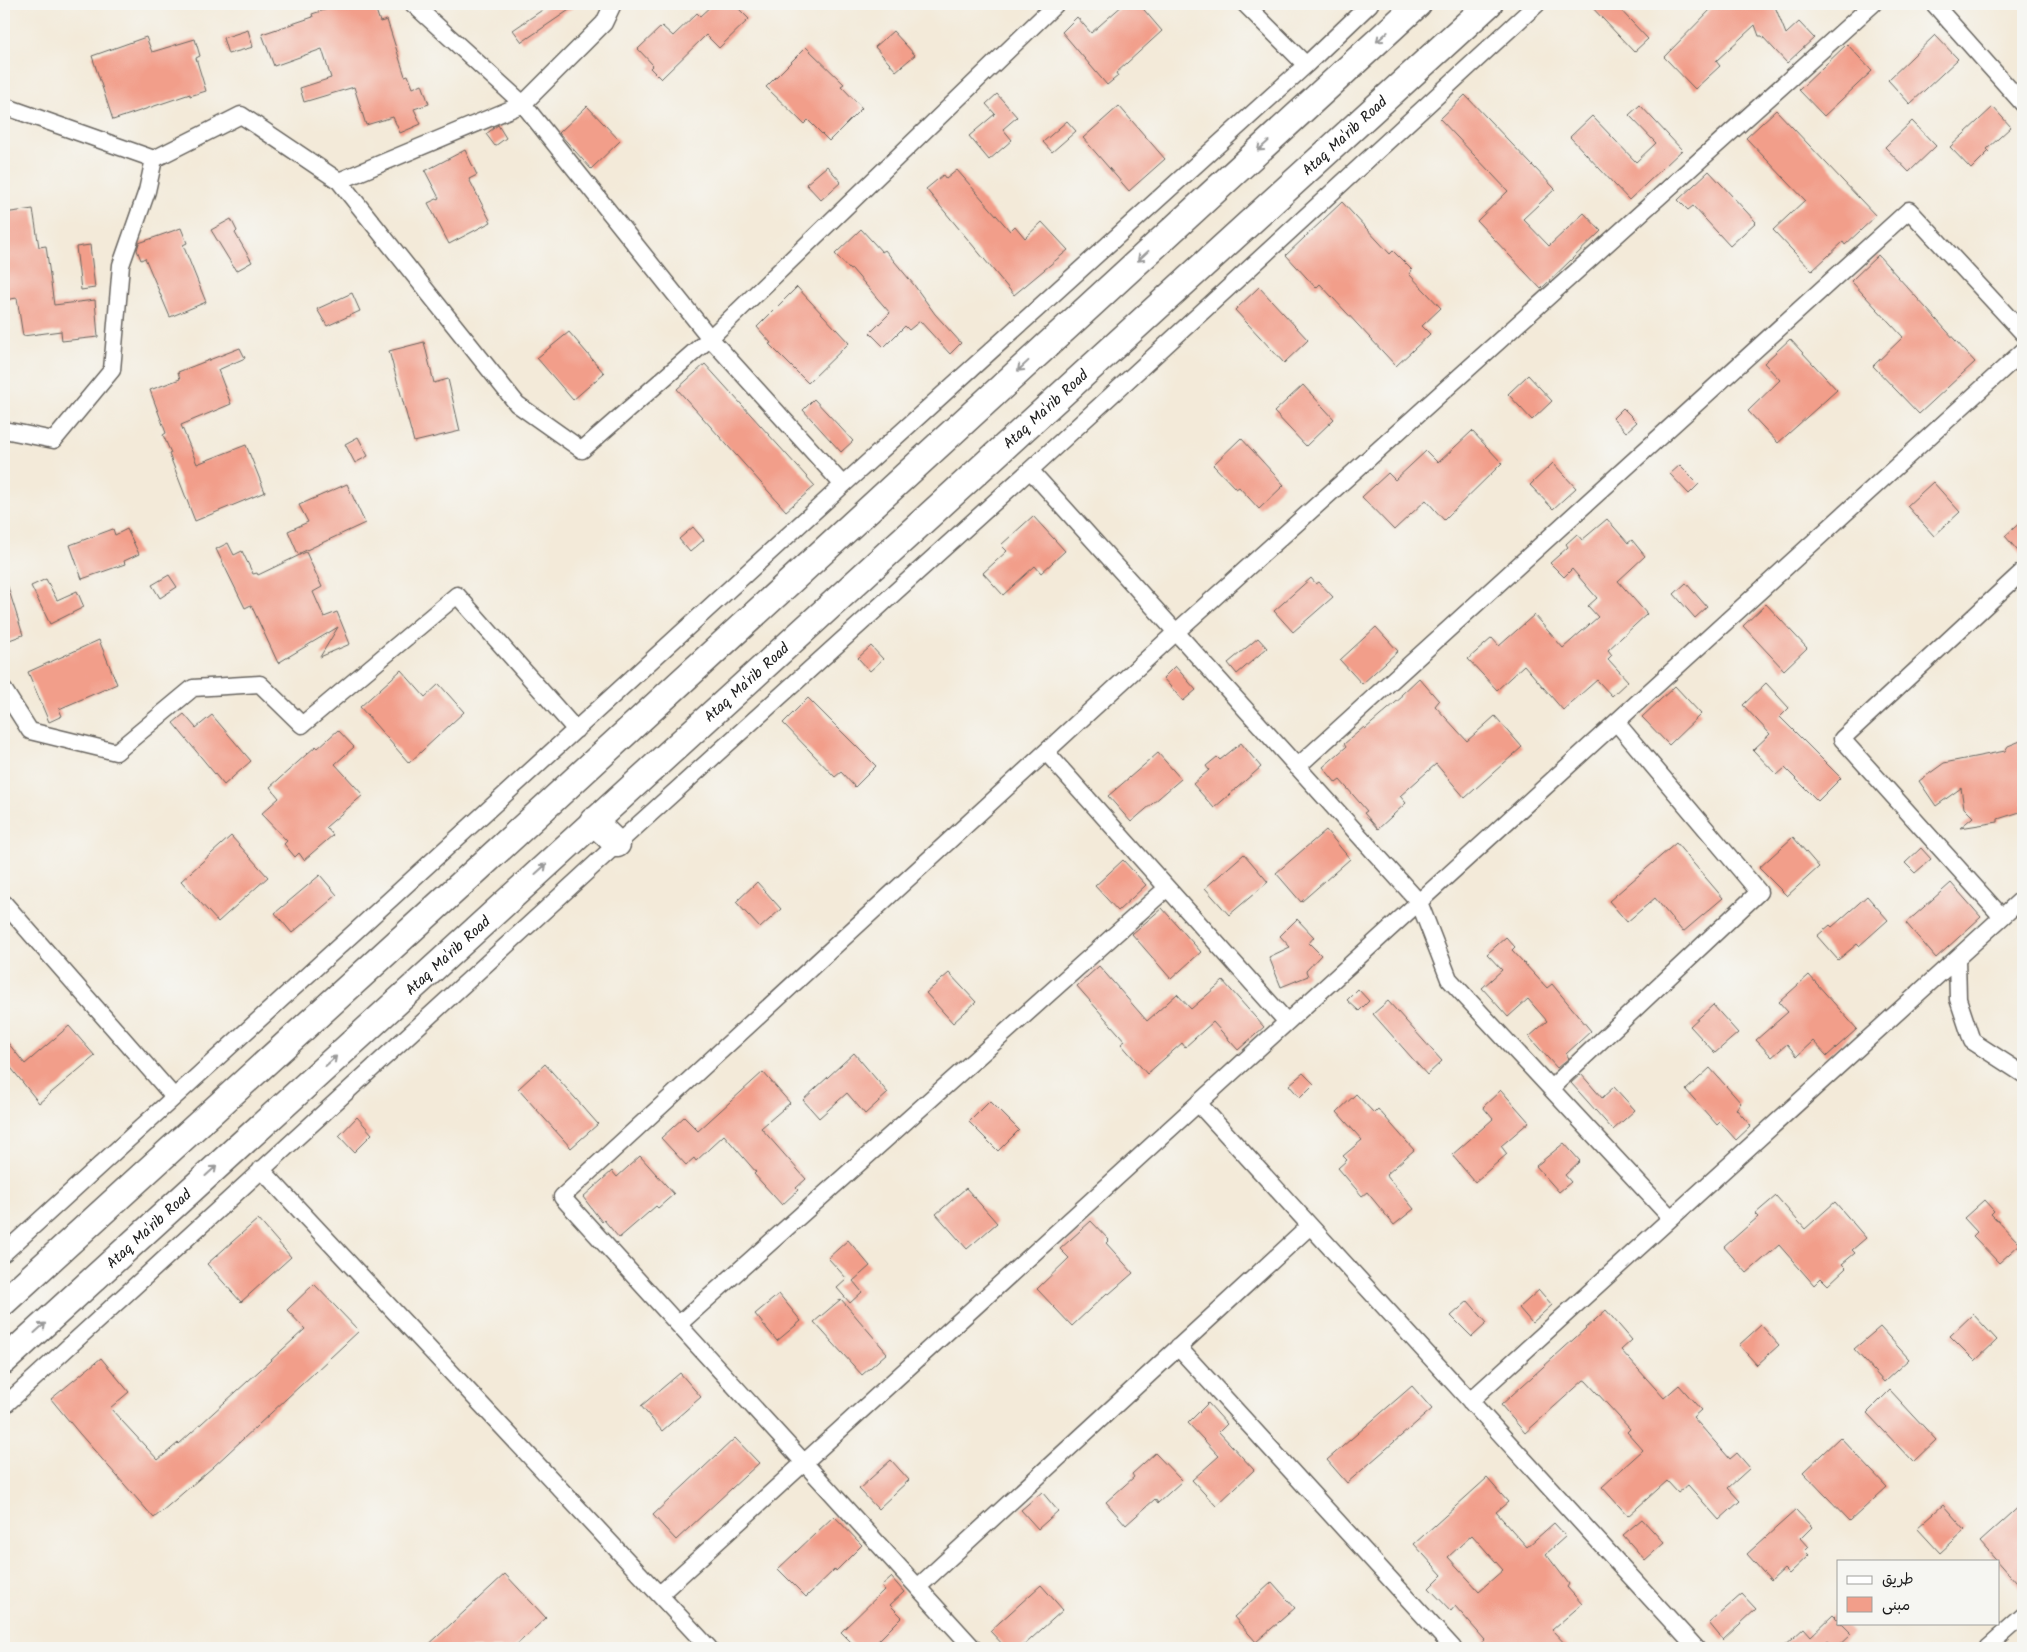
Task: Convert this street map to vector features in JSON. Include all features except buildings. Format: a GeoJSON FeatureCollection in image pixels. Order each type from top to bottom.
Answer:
{"type":"FeatureCollection","features":[{"type":"Feature","properties":{"kind":"main road"},"geometry":{"type":"LineString","coordinates":[[4,1302],[480,868],[1418,4]]}},
{"type":"Feature","properties":{"kind":"main road","name":"Ataq Ma'rib Road"},"geometry":{"type":"LineString","coordinates":[[4,1361],[1489,4]]}},
{"type":"Feature","properties":{"kind":"main road"},"geometry":{"type":"LineString","coordinates":[[593,821],[617,844]]}},
{"type":"Feature","properties":{"kind":"main road"},"geometry":{"type":"LineString","coordinates":[[480,868],[512,896]]}},
{"type":"Feature","properties":{"kind":"street"},"geometry":{"type":"LineString","coordinates":[[413,4],[523,104],[710,338],[843,485]]}},
{"type":"Feature","properties":{"kind":"street"},"geometry":{"type":"LineString","coordinates":[[339,180],[523,104],[604,23],[612,4]]}},
{"type":"Feature","properties":{"kind":"street"},"geometry":{"type":"LineString","coordinates":[[4,106],[154,159],[241,115],[339,180],[517,404],[582,450],[710,338],[1056,4]]}},
{"type":"Feature","properties":{"kind":"street"},"geometry":{"type":"LineString","coordinates":[[1245,4],[1306,65]]}},
{"type":"Feature","properties":{"kind":"street"},"geometry":{"type":"LineString","coordinates":[[4,1253],[843,485],[1306,65],[1370,4]]}},
{"type":"Feature","properties":{"kind":"street"},"geometry":{"type":"LineString","coordinates":[[4,1406],[261,1169],[1030,470],[1538,4]]}},
{"type":"Feature","properties":{"kind":"street"},"geometry":{"type":"LineString","coordinates":[[973,1648],[562,1197],[1175,633],[1873,4]]}},
{"type":"Feature","properties":{"kind":"street"},"geometry":{"type":"LineString","coordinates":[[1934,4],[2023,104]]}},
{"type":"Feature","properties":{"kind":"street"},"geometry":{"type":"LineString","coordinates":[[4,430],[54,440],[112,370],[121,265],[147,191],[154,159]]}},
{"type":"Feature","properties":{"kind":"street"},"geometry":{"type":"LineString","coordinates":[[1297,767],[1909,210],[2023,332]]}},
{"type":"Feature","properties":{"kind":"street"},"geometry":{"type":"LineString","coordinates":[[660,1594],[2023,351]]}},
{"type":"Feature","properties":{"kind":"street"},"geometry":{"type":"LineString","coordinates":[[1030,470],[1418,902],[1449,979],[1671,1218]]}},
{"type":"Feature","properties":{"kind":"street"},"geometry":{"type":"LineString","coordinates":[[2002,917],[1842,739],[2023,571]]}},
{"type":"Feature","properties":{"kind":"street"},"geometry":{"type":"LineString","coordinates":[[4,690],[30,731],[116,752],[193,688],[260,684],[302,725],[457,595],[576,730]]}},
{"type":"Feature","properties":{"kind":"street"},"geometry":{"type":"LineString","coordinates":[[1551,1088],[1759,892],[1616,722]]}},
{"type":"Feature","properties":{"kind":"street"},"geometry":{"type":"LineString","coordinates":[[1046,752],[1287,1022]]}},
{"type":"Feature","properties":{"kind":"street"},"geometry":{"type":"LineString","coordinates":[[679,1324],[1167,888]]}},
{"type":"Feature","properties":{"kind":"street"},"geometry":{"type":"LineString","coordinates":[[1470,1401],[2023,898]]}},
{"type":"Feature","properties":{"kind":"street"},"geometry":{"type":"LineString","coordinates":[[4,903],[174,1098]]}},
{"type":"Feature","properties":{"kind":"street"},"geometry":{"type":"LineString","coordinates":[[1957,958],[1958,1000],[1972,1041],[2023,1074]]}},
{"type":"Feature","properties":{"kind":"street"},"geometry":{"type":"LineString","coordinates":[[1198,1103],[1696,1648]]}},
{"type":"Feature","properties":{"kind":"street"},"geometry":{"type":"LineString","coordinates":[[261,1169],[709,1648]]}},
{"type":"Feature","properties":{"kind":"street"},"geometry":{"type":"LineString","coordinates":[[918,1587],[1310,1226]]}},
{"type":"Feature","properties":{"kind":"street"},"geometry":{"type":"LineString","coordinates":[[1178,1348],[1453,1648]]}},
{"type":"Feature","properties":{"kind":"street"},"geometry":{"type":"LineString","coordinates":[[1987,1648],[2023,1616]]}}]}
